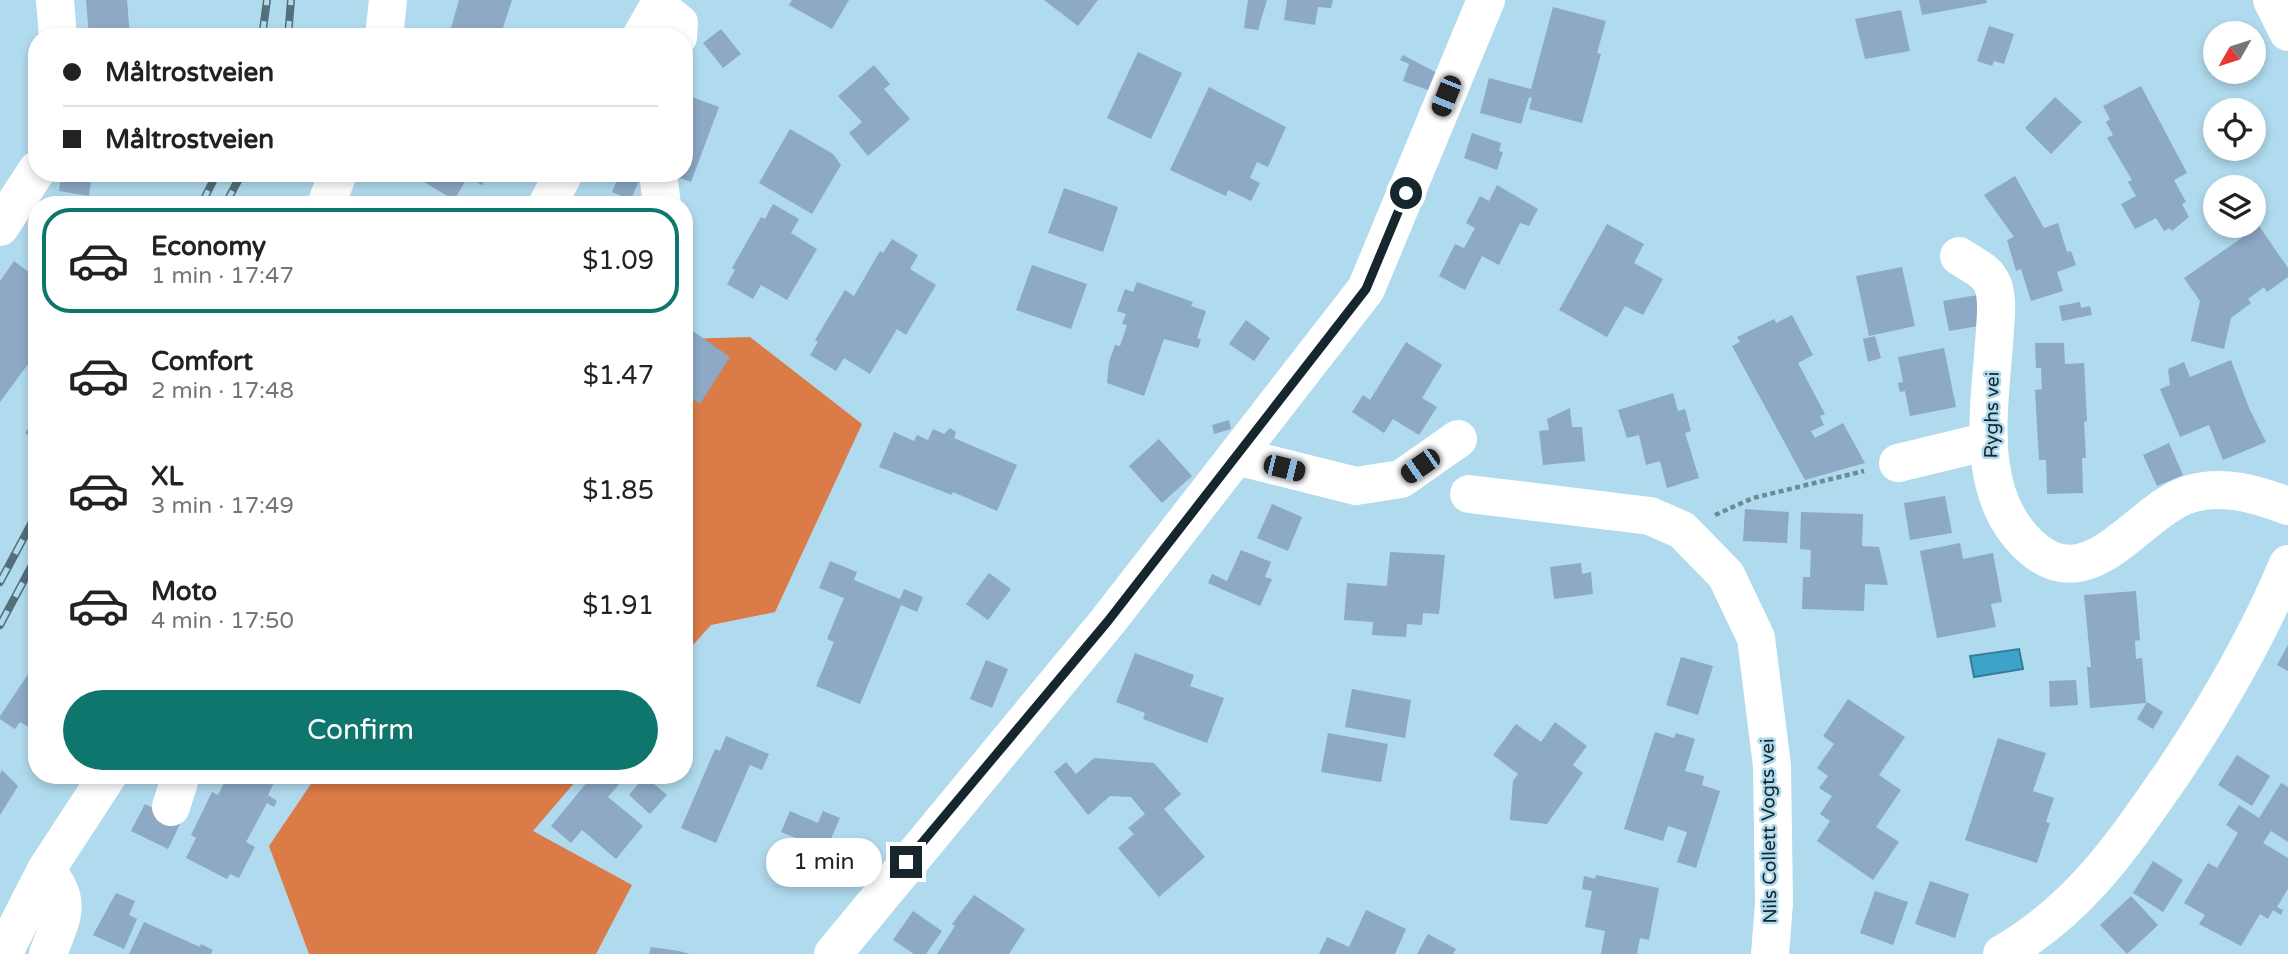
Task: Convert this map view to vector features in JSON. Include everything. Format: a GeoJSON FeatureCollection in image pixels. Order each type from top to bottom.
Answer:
{"type":"FeatureCollection","features":[{"type":"Feature","properties":{"kind":"street"},"geometry":{"type":"LineString","coordinates":[[55,0],[57,28]]}},
{"type":"Feature","properties":{"kind":"street"},"geometry":{"type":"LineString","coordinates":[[385,28],[388,0]]}},
{"type":"Feature","properties":{"kind":"street"},"geometry":{"type":"LineString","coordinates":[[832,954],[1108,621],[1366,289],[1486,0]]}},
{"type":"Feature","properties":{"kind":"street"},"geometry":{"type":"LineString","coordinates":[[2272,0],[2288,32]]}},
{"type":"Feature","properties":{"kind":"street"},"geometry":{"type":"LineString","coordinates":[[0,227],[29,182]]}},
{"type":"Feature","properties":{"kind":"street","name":"Ryghs vei"},"geometry":{"type":"LineString","coordinates":[[1959,256],[1989,278],[1997,303],[1989,441],[1995,490],[2003,511],[2031,548],[2051,558],[2072,563],[2091,560],[2112,550],[2170,502],[2208,490],[2233,490],[2288,506]]}},
{"type":"Feature","properties":{"kind":"street"},"geometry":{"type":"LineString","coordinates":[[1236,456],[1356,486],[1401,479],[1458,439]]}},
{"type":"Feature","properties":{"kind":"street"},"geometry":{"type":"LineString","coordinates":[[1898,463],[1989,441]]}},
{"type":"Feature","properties":{"kind":"street","name":"Nils Collett Vogts vei"},"geometry":{"type":"LineString","coordinates":[[1469,494],[1650,516],[1682,530],[1726,575],[1756,638],[1772,766],[1774,903],[1770,954]]}},
{"type":"Feature","properties":{"kind":"street"},"geometry":{"type":"LineString","coordinates":[[2002,954],[2057,916],[2115,856],[2202,729],[2239,667],[2288,564]]}},
{"type":"Feature","properties":{"kind":"street"},"geometry":{"type":"LineString","coordinates":[[2,954],[46,870],[102,784]]}},
{"type":"Feature","properties":{"kind":"street"},"geometry":{"type":"LineString","coordinates":[[46,870],[60,886],[65,909],[48,954]]}},
{"type":"Feature","properties":{"kind":"path"},"geometry":{"type":"LineString","coordinates":[[1682,530],[1753,498],[1898,463]]}},
{"type":"Feature","properties":{"kind":"shaded area"},"geometry":{"type":"Polygon","coordinates":[[[750,337],[862,424],[775,612],[711,625],[693,645],[693,339],[750,337]]]}},
{"type":"Feature","properties":{"kind":"shaded area"},"geometry":{"type":"Polygon","coordinates":[[[311,784],[573,784],[533,831],[632,885],[596,954],[309,954],[269,846],[311,784]]]}},
{"type":"Feature","properties":{"kind":"water"},"geometry":{"type":"Polygon","coordinates":[[[2019,649],[2023,669],[1974,677],[1970,656],[2019,649]]]}},
{"type":"Feature","properties":{"kind":"building"},"geometry":{"type":"Polygon","coordinates":[[[86,0],[127,0],[129,28],[88,28],[86,0]]]}},
{"type":"Feature","properties":{"kind":"building"},"geometry":{"type":"Polygon","coordinates":[[[459,0],[512,0],[503,28],[451,28],[459,0]]]}},
{"type":"Feature","properties":{"kind":"building"},"geometry":{"type":"Polygon","coordinates":[[[792,0],[849,0],[832,29],[789,5],[792,0]]]}},
{"type":"Feature","properties":{"kind":"building"},"geometry":{"type":"Polygon","coordinates":[[[1044,0],[1098,0],[1078,26],[1044,0]]]}},
{"type":"Feature","properties":{"kind":"building"},"geometry":{"type":"Polygon","coordinates":[[[1248,0],[1267,0],[1258,30],[1244,28],[1248,0]]]}},
{"type":"Feature","properties":{"kind":"building"},"geometry":{"type":"Polygon","coordinates":[[[1287,0],[1333,0],[1331,8],[1318,7],[1315,25],[1284,20],[1287,0]]]}},
{"type":"Feature","properties":{"kind":"building"},"geometry":{"type":"Polygon","coordinates":[[[1919,0],[1986,0],[1987,3],[1922,15],[1919,0]]]}},
{"type":"Feature","properties":{"kind":"building"},"geometry":{"type":"Polygon","coordinates":[[[1553,7],[1606,21],[1597,53],[1601,54],[1582,123],[1529,109],[1532,98],[1529,97],[1521,124],[1480,113],[1489,78],[1531,89],[1553,7]]]}},
{"type":"Feature","properties":{"kind":"building"},"geometry":{"type":"Polygon","coordinates":[[[1901,10],[1910,51],[1865,59],[1855,19],[1901,10]]]}},
{"type":"Feature","properties":{"kind":"building"},"geometry":{"type":"Polygon","coordinates":[[[1989,26],[2014,34],[2004,64],[1994,61],[1992,66],[1977,61],[1989,26]]]}},
{"type":"Feature","properties":{"kind":"building"},"geometry":{"type":"Polygon","coordinates":[[[721,29],[741,54],[723,68],[703,43],[721,29]]]}},
{"type":"Feature","properties":{"kind":"building"},"geometry":{"type":"Polygon","coordinates":[[[1138,52],[1182,73],[1151,139],[1107,118],[1138,52]]]}},
{"type":"Feature","properties":{"kind":"building"},"geometry":{"type":"Polygon","coordinates":[[[1403,55],[1439,74],[1433,92],[1403,81],[1409,64],[1400,60],[1403,55]]]}},
{"type":"Feature","properties":{"kind":"building"},"geometry":{"type":"Polygon","coordinates":[[[874,65],[890,84],[884,89],[910,119],[868,156],[849,133],[862,122],[838,96],[874,65]]]}},
{"type":"Feature","properties":{"kind":"building"},"geometry":{"type":"Polygon","coordinates":[[[2141,86],[2187,173],[2174,180],[2186,202],[2182,204],[2189,217],[2172,231],[2170,228],[2164,231],[2156,218],[2135,229],[2121,204],[2136,196],[2128,182],[2132,180],[2107,138],[2113,135],[2106,122],[2110,119],[2103,106],[2141,86]]]}},
{"type":"Feature","properties":{"kind":"building"},"geometry":{"type":"Polygon","coordinates":[[[1209,87],[1286,127],[1268,167],[1257,162],[1250,178],[1260,183],[1251,201],[1228,190],[1226,196],[1170,170],[1209,87]]]}},
{"type":"Feature","properties":{"kind":"building"},"geometry":{"type":"Polygon","coordinates":[[[693,97],[719,107],[693,177],[693,97]]]}},
{"type":"Feature","properties":{"kind":"building"},"geometry":{"type":"Polygon","coordinates":[[[2055,97],[2082,122],[2051,154],[2025,128],[2055,97]]]}},
{"type":"Feature","properties":{"kind":"building"},"geometry":{"type":"Polygon","coordinates":[[[790,129],[833,154],[841,165],[812,214],[759,183],[790,129]]]}},
{"type":"Feature","properties":{"kind":"building"},"geometry":{"type":"Polygon","coordinates":[[[1472,133],[1501,143],[1499,151],[1503,152],[1497,170],[1464,158],[1472,133]]]}},
{"type":"Feature","properties":{"kind":"building"},"geometry":{"type":"Polygon","coordinates":[[[2015,176],[2044,228],[2058,223],[2067,252],[2071,251],[2076,265],[2057,272],[2063,291],[2031,301],[2021,269],[2016,271],[2007,240],[2014,237],[1984,195],[2015,176]]]}},
{"type":"Feature","properties":{"kind":"building"},"geometry":{"type":"Polygon","coordinates":[[[60,182],[91,182],[89,196],[59,191],[60,182]]]}},
{"type":"Feature","properties":{"kind":"building"},"geometry":{"type":"Polygon","coordinates":[[[424,182],[465,182],[456,196],[447,196],[424,182]]]}},
{"type":"Feature","properties":{"kind":"building"},"geometry":{"type":"Polygon","coordinates":[[[616,182],[638,182],[633,196],[622,196],[612,192],[616,182]]]}},
{"type":"Feature","properties":{"kind":"building"},"geometry":{"type":"Polygon","coordinates":[[[1497,185],[1538,209],[1529,226],[1520,223],[1499,265],[1482,256],[1465,290],[1439,276],[1455,244],[1464,248],[1475,228],[1466,223],[1480,196],[1489,201],[1497,185]]]}},
{"type":"Feature","properties":{"kind":"building"},"geometry":{"type":"Polygon","coordinates":[[[1064,188],[1118,207],[1103,252],[1048,233],[1064,188]]]}},
{"type":"Feature","properties":{"kind":"building"},"geometry":{"type":"Polygon","coordinates":[[[773,204],[799,219],[791,233],[817,249],[787,300],[761,285],[753,299],[727,284],[735,270],[732,268],[761,217],[765,219],[773,204]]]}},
{"type":"Feature","properties":{"kind":"building"},"geometry":{"type":"Polygon","coordinates":[[[1607,224],[1644,244],[1634,263],[1663,279],[1643,315],[1625,306],[1607,337],[1559,310],[1607,224]]]}},
{"type":"Feature","properties":{"kind":"building"},"geometry":{"type":"Polygon","coordinates":[[[2266,236],[2288,268],[2288,277],[2267,292],[2264,287],[2248,299],[2251,303],[2231,318],[2224,349],[2191,341],[2200,301],[2184,278],[2242,238],[2266,236]]]}},
{"type":"Feature","properties":{"kind":"building"},"geometry":{"type":"Polygon","coordinates":[[[892,239],[918,255],[910,269],[936,285],[906,335],[897,329],[870,374],[844,358],[836,371],[810,355],[818,342],[815,340],[845,290],[854,296],[880,251],[883,253],[892,239]]]}},
{"type":"Feature","properties":{"kind":"building"},"geometry":{"type":"Polygon","coordinates":[[[14,261],[28,272],[28,364],[0,402],[0,281],[14,261]]]}},
{"type":"Feature","properties":{"kind":"building"},"geometry":{"type":"Polygon","coordinates":[[[1032,265],[1087,284],[1071,329],[1016,310],[1032,265]]]}},
{"type":"Feature","properties":{"kind":"building"},"geometry":{"type":"Polygon","coordinates":[[[1902,267],[1915,326],[1869,336],[1856,276],[1902,267]]]}},
{"type":"Feature","properties":{"kind":"building"},"geometry":{"type":"Polygon","coordinates":[[[1137,282],[1193,302],[1191,306],[1206,311],[1197,338],[1201,340],[1198,348],[1164,339],[1144,396],[1107,383],[1109,362],[1115,345],[1120,346],[1127,325],[1122,324],[1126,314],[1117,311],[1125,289],[1133,292],[1137,282]]]}},
{"type":"Feature","properties":{"kind":"building"},"geometry":{"type":"Polygon","coordinates":[[[1983,294],[1978,326],[1949,331],[1943,301],[1983,294]]]}},
{"type":"Feature","properties":{"kind":"building"},"geometry":{"type":"Polygon","coordinates":[[[2080,302],[2081,308],[2090,306],[2092,315],[2062,321],[2059,306],[2080,302]]]}},
{"type":"Feature","properties":{"kind":"building"},"geometry":{"type":"Polygon","coordinates":[[[1792,315],[1813,355],[1798,363],[1825,414],[1820,416],[1824,425],[1811,431],[1815,438],[1843,423],[1865,463],[1805,480],[1732,346],[1740,342],[1737,337],[1774,319],[1776,323],[1792,315]]]}},
{"type":"Feature","properties":{"kind":"building"},"geometry":{"type":"Polygon","coordinates":[[[1246,320],[1270,338],[1254,361],[1229,344],[1246,320]]]}},
{"type":"Feature","properties":{"kind":"building"},"geometry":{"type":"Polygon","coordinates":[[[693,331],[730,357],[700,404],[693,399],[693,331]]]}},
{"type":"Feature","properties":{"kind":"building"},"geometry":{"type":"Polygon","coordinates":[[[1875,336],[1881,358],[1868,362],[1863,339],[1875,336]]]}},
{"type":"Feature","properties":{"kind":"building"},"geometry":{"type":"Polygon","coordinates":[[[1406,342],[1442,365],[1422,398],[1437,407],[1419,435],[1393,419],[1384,433],[1352,412],[1363,395],[1370,400],[1406,342]]]}},
{"type":"Feature","properties":{"kind":"building"},"geometry":{"type":"Polygon","coordinates":[[[2035,343],[2064,343],[2065,364],[2084,363],[2087,421],[2084,422],[2086,458],[2082,458],[2083,493],[2047,494],[2046,460],[2039,460],[2035,390],[2042,389],[2041,368],[2036,368],[2035,343]]]}},
{"type":"Feature","properties":{"kind":"building"},"geometry":{"type":"Polygon","coordinates":[[[1944,348],[1956,407],[1910,416],[1905,391],[1900,392],[1898,383],[1903,382],[1898,357],[1944,348]]]}},
{"type":"Feature","properties":{"kind":"building"},"geometry":{"type":"Polygon","coordinates":[[[2231,360],[2249,408],[2266,442],[2223,460],[2209,425],[2180,437],[2160,389],[2170,385],[2168,369],[2184,362],[2190,377],[2231,360]]]}},
{"type":"Feature","properties":{"kind":"building"},"geometry":{"type":"Polygon","coordinates":[[[1673,393],[1678,411],[1685,409],[1691,431],[1685,433],[1699,478],[1667,488],[1660,461],[1646,465],[1639,435],[1627,438],[1618,410],[1673,393]]]}},
{"type":"Feature","properties":{"kind":"building"},"geometry":{"type":"Polygon","coordinates":[[[1570,408],[1572,427],[1582,427],[1585,461],[1543,465],[1539,431],[1549,430],[1547,419],[1570,408]]]}},
{"type":"Feature","properties":{"kind":"building"},"geometry":{"type":"Polygon","coordinates":[[[1229,420],[1231,429],[1214,434],[1212,425],[1229,420]]]}},
{"type":"Feature","properties":{"kind":"building"},"geometry":{"type":"Polygon","coordinates":[[[950,428],[956,432],[954,438],[1017,465],[997,511],[953,492],[952,495],[879,467],[894,432],[914,441],[917,435],[928,440],[933,429],[944,434],[950,428]]]}},
{"type":"Feature","properties":{"kind":"building"},"geometry":{"type":"Polygon","coordinates":[[[1159,439],[1192,476],[1162,503],[1129,466],[1159,439]]]}},
{"type":"Feature","properties":{"kind":"building"},"geometry":{"type":"Polygon","coordinates":[[[2169,443],[2183,475],[2157,486],[2143,455],[2169,443]]]}},
{"type":"Feature","properties":{"kind":"building"},"geometry":{"type":"Polygon","coordinates":[[[1945,496],[1952,533],[1910,540],[1904,503],[1945,496]]]}},
{"type":"Feature","properties":{"kind":"building"},"geometry":{"type":"Polygon","coordinates":[[[1272,504],[1302,517],[1288,551],[1257,538],[1272,504]]]}},
{"type":"Feature","properties":{"kind":"building"},"geometry":{"type":"Polygon","coordinates":[[[1745,509],[1789,512],[1787,543],[1743,541],[1745,509]]]}},
{"type":"Feature","properties":{"kind":"building"},"geometry":{"type":"Polygon","coordinates":[[[1801,512],[1863,514],[1862,546],[1879,547],[1888,585],[1865,584],[1864,611],[1802,609],[1803,577],[1810,577],[1811,550],[1800,549],[1801,512]]]}},
{"type":"Feature","properties":{"kind":"building"},"geometry":{"type":"Polygon","coordinates":[[[1960,543],[1963,559],[1993,553],[2002,602],[1991,604],[1996,627],[1937,638],[1920,551],[1960,543]]]}},
{"type":"Feature","properties":{"kind":"building"},"geometry":{"type":"Polygon","coordinates":[[[1241,550],[1271,562],[1265,577],[1272,579],[1260,606],[1208,583],[1212,574],[1227,581],[1241,550]]]}},
{"type":"Feature","properties":{"kind":"building"},"geometry":{"type":"Polygon","coordinates":[[[1390,552],[1445,555],[1439,614],[1423,613],[1422,625],[1407,624],[1406,637],[1372,635],[1373,622],[1344,620],[1347,583],[1387,586],[1390,552]]]}},
{"type":"Feature","properties":{"kind":"building"},"geometry":{"type":"Polygon","coordinates":[[[830,561],[857,572],[854,580],[900,599],[904,589],[923,597],[917,612],[901,605],[860,704],[816,686],[834,642],[827,639],[844,598],[819,588],[830,561]]]}},
{"type":"Feature","properties":{"kind":"building"},"geometry":{"type":"Polygon","coordinates":[[[1581,563],[1582,574],[1591,572],[1593,594],[1554,599],[1550,567],[1581,563]]]}},
{"type":"Feature","properties":{"kind":"building"},"geometry":{"type":"Polygon","coordinates":[[[989,573],[1011,589],[988,620],[966,604],[989,573]]]}},
{"type":"Feature","properties":{"kind":"building"},"geometry":{"type":"Polygon","coordinates":[[[2136,591],[2140,640],[2135,641],[2136,659],[2142,658],[2146,703],[2090,708],[2087,667],[2091,667],[2084,595],[2136,591]]]}},
{"type":"Feature","properties":{"kind":"building"},"geometry":{"type":"Polygon","coordinates":[[[2288,645],[2288,671],[2277,665],[2288,645]]]}},
{"type":"Feature","properties":{"kind":"building"},"geometry":{"type":"Polygon","coordinates":[[[1135,653],[1194,675],[1190,686],[1224,698],[1207,743],[1143,719],[1145,713],[1116,702],[1135,653]]]}},
{"type":"Feature","properties":{"kind":"building"},"geometry":{"type":"Polygon","coordinates":[[[1681,657],[1713,666],[1698,715],[1666,705],[1681,657]]]}},
{"type":"Feature","properties":{"kind":"building"},"geometry":{"type":"Polygon","coordinates":[[[986,660],[1008,669],[992,708],[970,699],[986,660]]]}},
{"type":"Feature","properties":{"kind":"building"},"geometry":{"type":"Polygon","coordinates":[[[28,674],[28,727],[20,722],[15,729],[0,719],[28,674]]]}},
{"type":"Feature","properties":{"kind":"building"},"geometry":{"type":"Polygon","coordinates":[[[2076,680],[2078,705],[2050,707],[2049,681],[2076,680]]]}},
{"type":"Feature","properties":{"kind":"building"},"geometry":{"type":"Polygon","coordinates":[[[1352,689],[1411,700],[1405,738],[1345,727],[1352,689]]]}},
{"type":"Feature","properties":{"kind":"building"},"geometry":{"type":"Polygon","coordinates":[[[1848,699],[1905,737],[1879,775],[1901,790],[1876,827],[1899,842],[1873,880],[1817,841],[1830,821],[1820,814],[1832,796],[1819,788],[1828,776],[1817,768],[1834,744],[1823,736],[1848,699]]]}},
{"type":"Feature","properties":{"kind":"building"},"geometry":{"type":"Polygon","coordinates":[[[2147,702],[2163,712],[2153,729],[2137,719],[2147,702]]]}},
{"type":"Feature","properties":{"kind":"building"},"geometry":{"type":"Polygon","coordinates":[[[1555,722],[1587,746],[1573,765],[1583,773],[1547,824],[1510,820],[1513,781],[1518,774],[1493,755],[1516,724],[1541,742],[1555,722]]]}},
{"type":"Feature","properties":{"kind":"building"},"geometry":{"type":"Polygon","coordinates":[[[1655,732],[1674,738],[1676,733],[1695,739],[1685,771],[1704,776],[1702,785],[1720,791],[1696,868],[1677,862],[1687,832],[1668,826],[1663,841],[1624,829],[1655,732]]]}},
{"type":"Feature","properties":{"kind":"building"},"geometry":{"type":"Polygon","coordinates":[[[1328,733],[1388,744],[1381,782],[1321,772],[1328,733]]]}},
{"type":"Feature","properties":{"kind":"building"},"geometry":{"type":"Polygon","coordinates":[[[726,736],[769,754],[762,770],[750,765],[716,843],[681,828],[715,749],[720,751],[726,736]]]}},
{"type":"Feature","properties":{"kind":"building"},"geometry":{"type":"Polygon","coordinates":[[[1998,738],[2046,753],[2033,791],[2054,798],[2046,822],[2050,823],[2037,863],[1965,840],[1998,738]]]}},
{"type":"Feature","properties":{"kind":"building"},"geometry":{"type":"Polygon","coordinates":[[[2237,755],[2270,776],[2252,806],[2218,785],[2237,755]]]}},
{"type":"Feature","properties":{"kind":"building"},"geometry":{"type":"Polygon","coordinates":[[[1094,758],[1154,763],[1181,794],[1164,809],[1205,857],[1159,897],[1118,848],[1134,834],[1128,828],[1145,814],[1131,797],[1110,796],[1088,815],[1054,772],[1066,762],[1076,774],[1094,758]]]}},
{"type":"Feature","properties":{"kind":"building"},"geometry":{"type":"Polygon","coordinates":[[[2,770],[18,786],[0,815],[0,774],[2,770]]]}},
{"type":"Feature","properties":{"kind":"building"},"geometry":{"type":"Polygon","coordinates":[[[2281,783],[2288,787],[2288,842],[2271,831],[2263,843],[2288,858],[2288,889],[2277,907],[2283,910],[2281,915],[2273,910],[2268,919],[2260,914],[2241,946],[2199,924],[2205,915],[2184,903],[2208,863],[2217,868],[2238,833],[2226,825],[2239,805],[2259,818],[2281,783]]]}},
{"type":"Feature","properties":{"kind":"building"},"geometry":{"type":"Polygon","coordinates":[[[224,784],[273,784],[268,795],[277,801],[274,807],[267,803],[246,842],[255,847],[239,878],[230,874],[227,879],[186,858],[196,838],[191,835],[212,792],[218,795],[224,784]]]}},
{"type":"Feature","properties":{"kind":"building"},"geometry":{"type":"Polygon","coordinates":[[[586,784],[619,784],[608,797],[643,826],[616,859],[582,830],[571,843],[551,826],[586,784]]]}},
{"type":"Feature","properties":{"kind":"building"},"geometry":{"type":"Polygon","coordinates":[[[638,784],[654,784],[667,795],[650,814],[629,795],[638,784]]]}},
{"type":"Feature","properties":{"kind":"building"},"geometry":{"type":"Polygon","coordinates":[[[145,804],[181,822],[168,849],[131,831],[145,804]]]}},
{"type":"Feature","properties":{"kind":"building"},"geometry":{"type":"Polygon","coordinates":[[[790,811],[818,823],[823,811],[840,818],[826,850],[781,832],[790,811]]]}},
{"type":"Feature","properties":{"kind":"building"},"geometry":{"type":"Polygon","coordinates":[[[2153,861],[2183,880],[2163,912],[2133,893],[2153,861]]]}},
{"type":"Feature","properties":{"kind":"building"},"geometry":{"type":"Polygon","coordinates":[[[1596,875],[1659,888],[1649,940],[1640,938],[1637,954],[1601,954],[1605,931],[1585,927],[1592,891],[1582,889],[1584,876],[1595,879],[1596,875]]]}},
{"type":"Feature","properties":{"kind":"building"},"geometry":{"type":"Polygon","coordinates":[[[1930,881],[1969,894],[1955,938],[1915,924],[1930,881]]]}},
{"type":"Feature","properties":{"kind":"building"},"geometry":{"type":"Polygon","coordinates":[[[1875,891],[1908,902],[1893,945],[1860,933],[1875,891]]]}},
{"type":"Feature","properties":{"kind":"building"},"geometry":{"type":"Polygon","coordinates":[[[116,893],[135,901],[129,915],[137,919],[124,949],[93,935],[116,893]]]}},
{"type":"Feature","properties":{"kind":"building"},"geometry":{"type":"Polygon","coordinates":[[[974,895],[1025,929],[1009,954],[937,954],[955,926],[952,924],[974,895]]]}},
{"type":"Feature","properties":{"kind":"building"},"geometry":{"type":"Polygon","coordinates":[[[2131,896],[2158,925],[2127,954],[2100,925],[2131,896]]]}},
{"type":"Feature","properties":{"kind":"building"},"geometry":{"type":"Polygon","coordinates":[[[1366,910],[1406,929],[1395,954],[1319,954],[1327,937],[1349,947],[1366,910]]]}},
{"type":"Feature","properties":{"kind":"building"},"geometry":{"type":"Polygon","coordinates":[[[913,911],[942,931],[926,954],[914,954],[893,940],[913,911]]]}},
{"type":"Feature","properties":{"kind":"building"},"geometry":{"type":"Polygon","coordinates":[[[144,922],[200,947],[201,944],[213,950],[211,954],[129,954],[144,922]]]}},
{"type":"Feature","properties":{"kind":"building"},"geometry":{"type":"Polygon","coordinates":[[[1428,934],[1456,949],[1453,954],[1417,954],[1428,934]]]}},
{"type":"Feature","properties":{"kind":"building"},"geometry":{"type":"Polygon","coordinates":[[[651,947],[679,951],[690,954],[649,954],[651,947]]]}},
{"type":"Feature","properties":{"kind":"railway"},"geometry":{"type":"LineString","coordinates":[[263,28],[267,0]]}},
{"type":"Feature","properties":{"kind":"railway"},"geometry":{"type":"LineString","coordinates":[[289,28],[291,0]]}},
{"type":"Feature","properties":{"kind":"railway"},"geometry":{"type":"LineString","coordinates":[[206,196],[212,182]]}},
{"type":"Feature","properties":{"kind":"railway"},"geometry":{"type":"LineString","coordinates":[[230,196],[237,182]]}},
{"type":"Feature","properties":{"kind":"railway"},"geometry":{"type":"LineString","coordinates":[[0,582],[28,530]]}},
{"type":"Feature","properties":{"kind":"railway"},"geometry":{"type":"LineString","coordinates":[[0,625],[28,573]]}},
{"type":"Feature","properties":{"kind":"route"},"geometry":{"type":"LineString","coordinates":[[906,862],[1108,621],[1366,289],[1406,193]]}}]}
